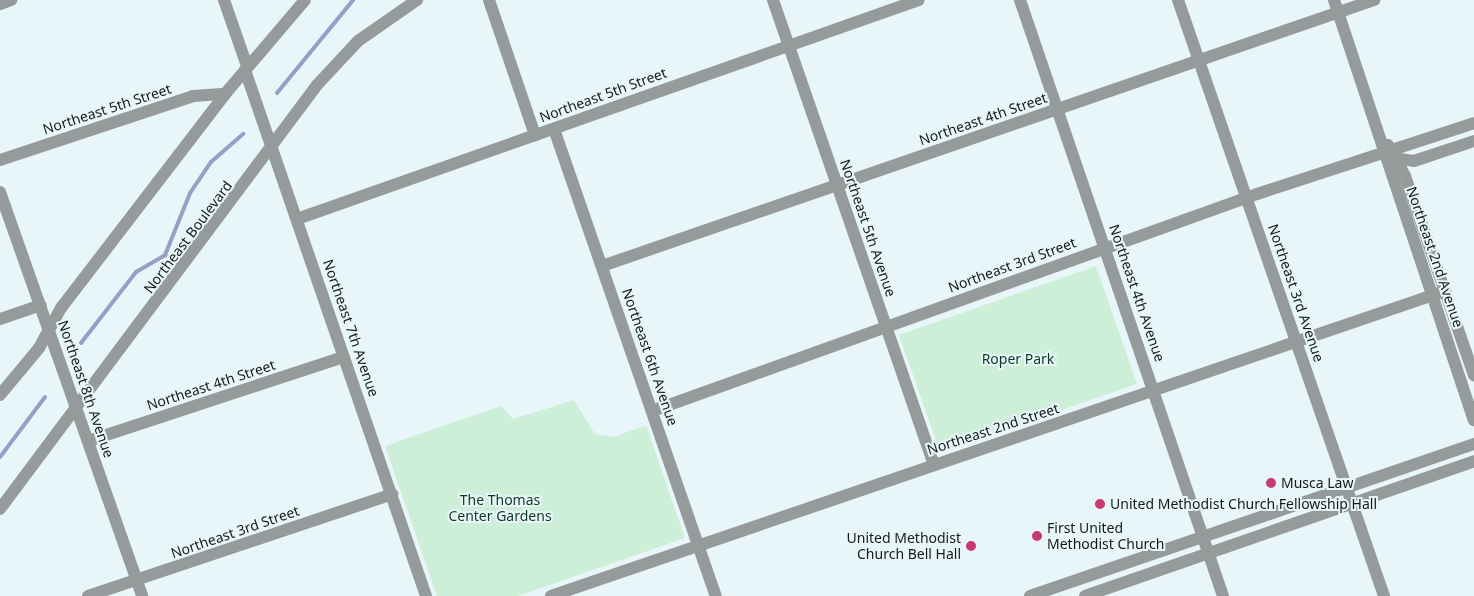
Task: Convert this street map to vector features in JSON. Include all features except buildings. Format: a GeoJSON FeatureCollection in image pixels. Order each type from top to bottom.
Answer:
{"type":"FeatureCollection","features":[{"type":"Feature","properties":{"kind":"street"},"geometry":{"type":"LineString","coordinates":[[0,4],[11,0]]}},
{"type":"Feature","properties":{"kind":"street","name":"Northeast 7th Avenue"},"geometry":{"type":"LineString","coordinates":[[224,0],[426,596]]}},
{"type":"Feature","properties":{"kind":"street"},"geometry":{"type":"LineString","coordinates":[[0,395],[49,330],[61,308],[225,94],[305,0]]}},
{"type":"Feature","properties":{"kind":"street","name":"Northeast Boulevard"},"geometry":{"type":"LineString","coordinates":[[0,509],[273,149],[317,85],[358,41],[417,0]]}},
{"type":"Feature","properties":{"kind":"street"},"geometry":{"type":"LineString","coordinates":[[489,0],[535,135]]}},
{"type":"Feature","properties":{"kind":"street","name":"Northeast 5th Avenue"},"geometry":{"type":"LineString","coordinates":[[773,0],[934,465]]}},
{"type":"Feature","properties":{"kind":"street","name":"Northeast 5th Street"},"geometry":{"type":"LineString","coordinates":[[297,219],[554,129],[788,43],[919,0]]}},
{"type":"Feature","properties":{"kind":"street","name":"Northeast 4th Avenue"},"geometry":{"type":"LineString","coordinates":[[1020,0],[1204,535],[1223,596]]}},
{"type":"Feature","properties":{"kind":"street","name":"Northeast 3rd Avenue"},"geometry":{"type":"LineString","coordinates":[[1178,0],[1384,596]]}},
{"type":"Feature","properties":{"kind":"street","name":"Northeast 2nd Avenue"},"geometry":{"type":"LineString","coordinates":[[1334,0],[1379,133],[1390,155],[1445,291],[1474,375]]}},
{"type":"Feature","properties":{"kind":"street","name":"Northeast 4th Street"},"geometry":{"type":"LineString","coordinates":[[602,266],[1374,0]]}},
{"type":"Feature","properties":{"kind":"street","name":"Northeast 5th Street"},"geometry":{"type":"LineString","coordinates":[[0,160],[193,96],[225,94]]}},
{"type":"Feature","properties":{"kind":"street","name":"Northeast 3rd Street"},"geometry":{"type":"LineString","coordinates":[[652,410],[1247,198],[1390,155],[1474,123]]}},
{"type":"Feature","properties":{"kind":"street","name":"Northeast 6th Avenue"},"geometry":{"type":"LineString","coordinates":[[554,129],[716,596]]}},
{"type":"Feature","properties":{"kind":"street","name":"Northeast 3rd Street"},"geometry":{"type":"LineString","coordinates":[[1390,155],[1414,161],[1474,141]]}},
{"type":"Feature","properties":{"kind":"street","name":"Northeast 2nd Avenue"},"geometry":{"type":"LineString","coordinates":[[1390,155],[1432,295],[1474,420]]}},
{"type":"Feature","properties":{"kind":"street","name":"Northeast 8th Avenue"},"geometry":{"type":"LineString","coordinates":[[0,192],[142,596]]}},
{"type":"Feature","properties":{"kind":"street","name":"Northeast 2nd Street"},"geometry":{"type":"LineString","coordinates":[[550,596],[1445,291]]}},
{"type":"Feature","properties":{"kind":"street"},"geometry":{"type":"LineString","coordinates":[[0,319],[41,305]]}},
{"type":"Feature","properties":{"kind":"street","name":"Northeast 4th Street"},"geometry":{"type":"LineString","coordinates":[[88,442],[344,356]]}},
{"type":"Feature","properties":{"kind":"street"},"geometry":{"type":"LineString","coordinates":[[1030,596],[1474,444]]}},
{"type":"Feature","properties":{"kind":"street"},"geometry":{"type":"LineString","coordinates":[[1080,578],[1086,596],[1474,461]]}},
{"type":"Feature","properties":{"kind":"street","name":"Northeast 3rd Street"},"geometry":{"type":"LineString","coordinates":[[88,596],[392,494]]}},
{"type":"Feature","properties":{"kind":"green space","name":"Roper Park"},"geometry":{"type":"Polygon","coordinates":[[[1096,266],[1137,384],[940,452],[899,335],[1096,266]]]}},
{"type":"Feature","properties":{"kind":"green space","name":"The Thomas Center Gardens"},"geometry":{"type":"Polygon","coordinates":[[[574,400],[595,434],[614,437],[646,425],[685,538],[518,596],[437,596],[385,446],[501,406],[513,419],[574,400]]]}},
{"type":"Feature","properties":{"kind":"waterway"},"geometry":{"type":"LineString","coordinates":[[277,93],[353,0]]}},
{"type":"Feature","properties":{"kind":"waterway"},"geometry":{"type":"LineString","coordinates":[[81,343],[136,272],[165,255],[190,193],[211,162],[243,134]]}},
{"type":"Feature","properties":{"kind":"waterway"},"geometry":{"type":"LineString","coordinates":[[0,457],[45,397]]}},
{"type":"Feature","properties":{"kind":"place","name":"Musca Law"},"geometry":{"type":"Point","coordinates":[1271,483]}},
{"type":"Feature","properties":{"kind":"place","name":"United Methodist Church Fellowship Hall"},"geometry":{"type":"Point","coordinates":[1100,504]}},
{"type":"Feature","properties":{"kind":"place","name":"First United Methodist Church"},"geometry":{"type":"Point","coordinates":[1037,536]}},
{"type":"Feature","properties":{"kind":"place","name":"United Methodist Church Bell Hall"},"geometry":{"type":"Point","coordinates":[971,546]}}]}
